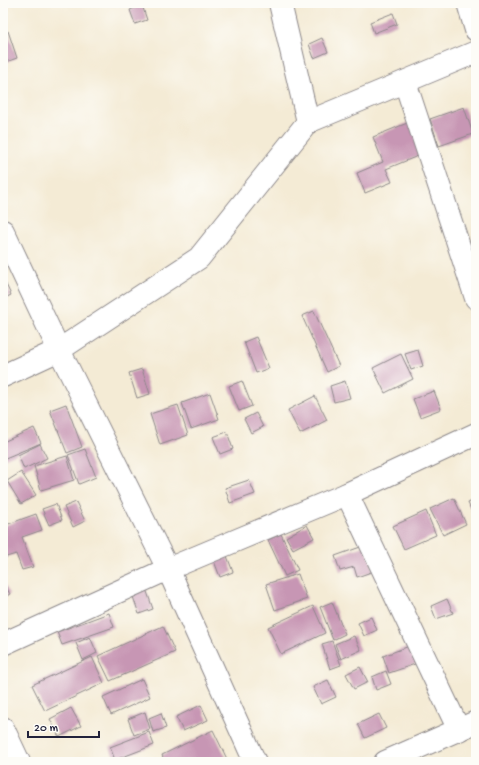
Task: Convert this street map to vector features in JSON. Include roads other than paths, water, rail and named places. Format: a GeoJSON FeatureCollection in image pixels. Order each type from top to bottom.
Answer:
{"type":"FeatureCollection","features":[{"type":"Feature","properties":{"kind":"street"},"geometry":{"type":"LineString","coordinates":[[280,3],[308,122]]}},
{"type":"Feature","properties":{"kind":"street"},"geometry":{"type":"LineString","coordinates":[[468,3],[476,30]]}},
{"type":"Feature","properties":{"kind":"street"},"geometry":{"type":"LineString","coordinates":[[3,376],[59,350],[200,258],[308,122],[476,52]]}},
{"type":"Feature","properties":{"kind":"street"},"geometry":{"type":"LineString","coordinates":[[405,82],[476,298]]}},
{"type":"Feature","properties":{"kind":"street"},"geometry":{"type":"LineString","coordinates":[[3,231],[59,350],[168,569],[255,762]]}},
{"type":"Feature","properties":{"kind":"street"},"geometry":{"type":"LineString","coordinates":[[3,644],[168,569],[347,494],[476,434]]}},
{"type":"Feature","properties":{"kind":"street"},"geometry":{"type":"LineString","coordinates":[[347,494],[467,726],[385,762]]}},
{"type":"Feature","properties":{"kind":"street"},"geometry":{"type":"LineString","coordinates":[[3,728],[19,762]]}}]}
